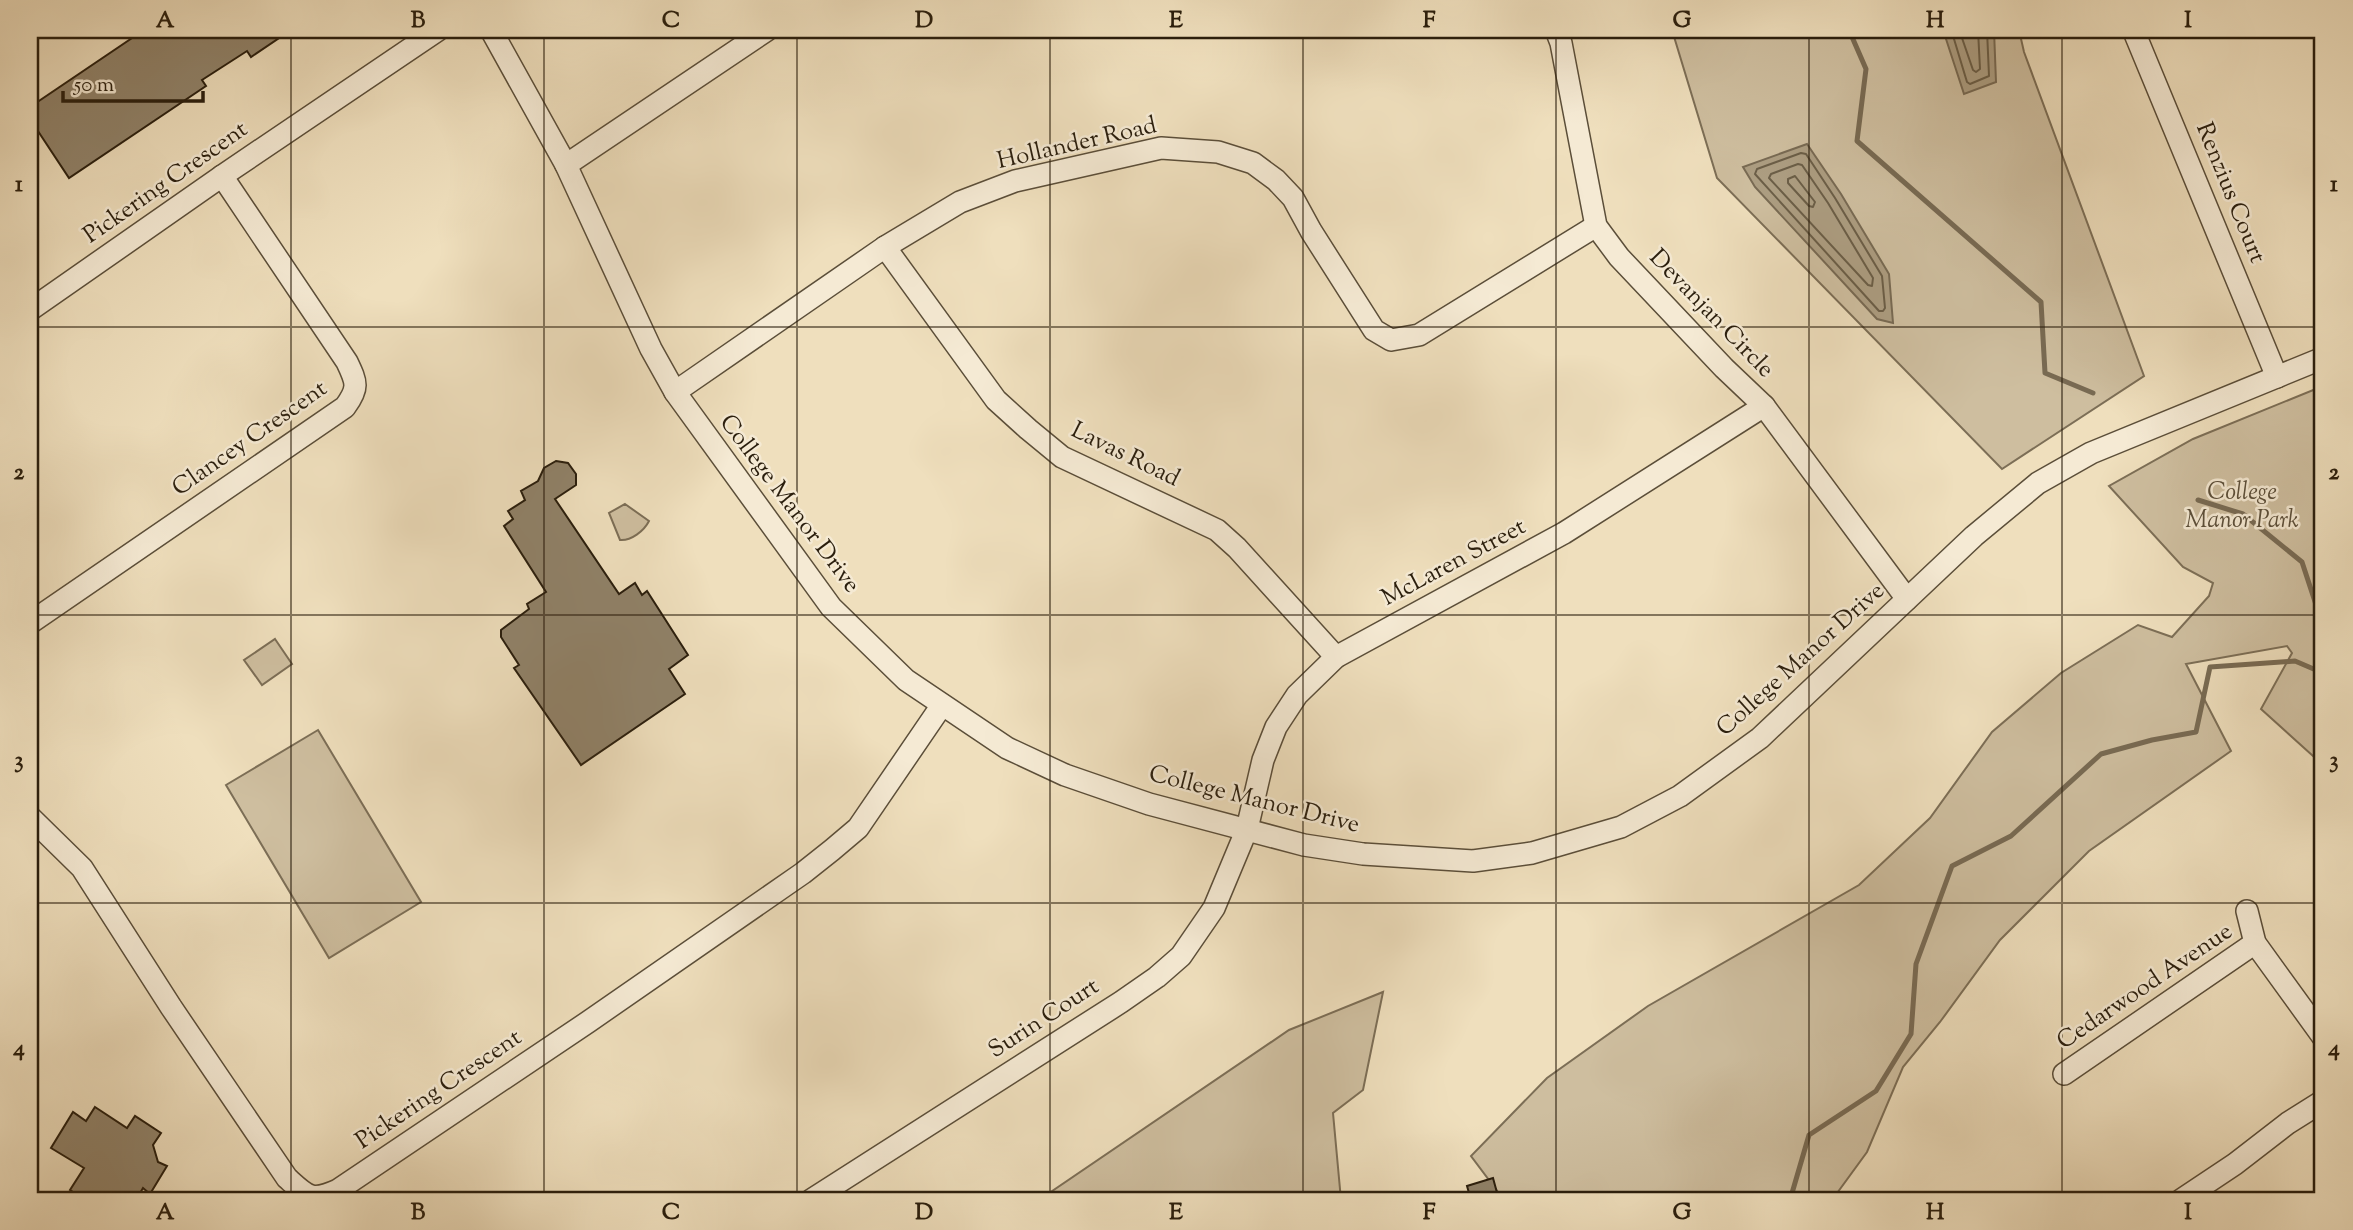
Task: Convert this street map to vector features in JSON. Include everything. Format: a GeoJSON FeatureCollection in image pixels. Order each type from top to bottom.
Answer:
{"type":"FeatureCollection","features":[{"type":"Feature","properties":{"kind":"street","name":"Pickering Crescent"},"geometry":{"type":"LineString","coordinates":[[30,310],[438,30]]}},
{"type":"Feature","properties":{"kind":"street","name":"College Manor Drive"},"geometry":{"type":"LineString","coordinates":[[491,30],[566,165],[651,349],[675,392],[831,607],[906,680],[1007,748],[1065,775],[1149,804],[1304,845],[1363,854],[1473,861],[1532,853],[1621,827],[1679,796],[1760,738],[1974,536],[2038,483],[2091,453],[2323,358]]}},
{"type":"Feature","properties":{"kind":"street"},"geometry":{"type":"LineString","coordinates":[[566,165],[767,30]]}},
{"type":"Feature","properties":{"kind":"street","name":"Devanjan Circle"},"geometry":{"type":"LineString","coordinates":[[1556,30],[1561,43],[1596,226],[1619,257],[1724,368],[1764,406],[1907,599]]}},
{"type":"Feature","properties":{"kind":"street","name":"Renzius Court"},"geometry":{"type":"LineString","coordinates":[[2137,30],[2135,34],[2147,66],[2169,112],[2277,377]]}},
{"type":"Feature","properties":{"kind":"street","name":"Hollander Road"},"geometry":{"type":"LineString","coordinates":[[675,392],[885,247],[960,202],[1015,181],[1161,148],[1218,152],[1253,163],[1293,198],[1374,330],[1391,340],[1419,335],[1596,226]]}},
{"type":"Feature","properties":{"kind":"street","name":"Clancey Crescent"},"geometry":{"type":"LineString","coordinates":[[30,623],[345,407],[356,392],[355,378],[347,362],[222,176]]}},
{"type":"Feature","properties":{"kind":"street","name":"Lavas Road"},"geometry":{"type":"LineString","coordinates":[[885,247],[996,400],[1062,457],[1217,530],[1237,548],[1336,657]]}},
{"type":"Feature","properties":{"kind":"street","name":"McLaren Street"},"geometry":{"type":"LineString","coordinates":[[1247,829],[1262,760],[1276,727],[1297,695],[1336,657],[1564,533],[1764,406]]}},
{"type":"Feature","properties":{"kind":"street","name":"Pickering Crescent"},"geometry":{"type":"LineString","coordinates":[[30,817],[82,868],[171,1007],[288,1178],[307,1196],[319,1199],[338,1190],[588,1022],[803,873],[858,828],[942,705]]}},
{"type":"Feature","properties":{"kind":"street","name":"Surin Court"},"geometry":{"type":"LineString","coordinates":[[811,1200],[1157,977],[1181,956],[1214,908],[1247,829]]}},
{"type":"Feature","properties":{"kind":"street"},"geometry":{"type":"LineString","coordinates":[[2247,911],[2255,943],[2323,1037]]}},
{"type":"Feature","properties":{"kind":"street","name":"Cedarwood Avenue"},"geometry":{"type":"LineString","coordinates":[[2064,1074],[2255,943]]}},
{"type":"Feature","properties":{"kind":"street"},"geometry":{"type":"LineString","coordinates":[[2181,1200],[2323,1101]]}},
{"type":"Feature","properties":{"kind":"green space"},"geometry":{"type":"Polygon","coordinates":[[[1672,30],[2019,30],[2024,52],[2144,376],[2002,469],[1717,178],[1672,30]]]}},
{"type":"Feature","properties":{"kind":"green space","name":"College Manor Park"},"geometry":{"type":"Polygon","coordinates":[[[2323,386],[2323,765],[2261,709],[2292,653],[2287,646],[2186,664],[2231,751],[2089,851],[2000,940],[1903,1067],[1867,1152],[1832,1200],[1504,1200],[1471,1156],[1547,1078],[1648,1006],[1859,885],[1930,818],[1992,732],[2061,673],[2138,625],[2172,637],[2209,596],[2213,583],[2183,567],[2109,486],[2193,439],[2323,386]]]}},
{"type":"Feature","properties":{"kind":"green space"},"geometry":{"type":"Polygon","coordinates":[[[625,504],[649,521],[637,535],[620,540],[609,513],[625,504]]]}},
{"type":"Feature","properties":{"kind":"green space"},"geometry":{"type":"Polygon","coordinates":[[[275,639],[292,664],[262,685],[244,660],[275,639]]]}},
{"type":"Feature","properties":{"kind":"green space"},"geometry":{"type":"Polygon","coordinates":[[[318,730],[421,902],[329,958],[226,785],[318,730]]]}},
{"type":"Feature","properties":{"kind":"green space"},"geometry":{"type":"Polygon","coordinates":[[[1383,992],[1363,1090],[1333,1113],[1341,1200],[1039,1200],[1289,1030],[1383,992]]]}},
{"type":"Feature","properties":{"kind":"water"},"geometry":{"type":"Polygon","coordinates":[[[1947,30],[1994,30],[1996,82],[1964,94],[1946,39],[1947,30]]]}},
{"type":"Feature","properties":{"kind":"water"},"geometry":{"type":"Polygon","coordinates":[[[1807,144],[1889,274],[1893,323],[1877,319],[1755,187],[1743,167],[1807,144]]]}},
{"type":"Feature","properties":{"kind":"building"},"geometry":{"type":"Polygon","coordinates":[[[144,30],[291,30],[251,57],[247,51],[202,80],[206,86],[69,178],[30,119],[30,107],[144,30]]]}},
{"type":"Feature","properties":{"kind":"building"},"geometry":{"type":"Polygon","coordinates":[[[556,461],[568,463],[576,474],[576,485],[555,499],[619,594],[635,583],[642,595],[647,591],[688,655],[669,669],[685,694],[581,765],[514,668],[519,665],[501,637],[501,630],[529,609],[527,604],[546,592],[504,526],[513,519],[508,511],[525,500],[521,491],[538,481],[544,468],[556,461]]]}},
{"type":"Feature","properties":{"kind":"building"},"geometry":{"type":"Polygon","coordinates":[[[95,1107],[127,1128],[135,1116],[161,1133],[153,1145],[158,1162],[167,1166],[150,1194],[143,1188],[136,1200],[86,1200],[70,1190],[84,1168],[51,1148],[73,1112],[86,1121],[95,1107]]]}},
{"type":"Feature","properties":{"kind":"building"},"geometry":{"type":"Polygon","coordinates":[[[1493,1178],[1499,1200],[1471,1200],[1467,1186],[1493,1178]]]}},
{"type":"Feature","properties":{"kind":"waterway"},"geometry":{"type":"LineString","coordinates":[[1849,30],[1866,69],[1857,141],[2041,302],[2045,373],[2093,393]]}},
{"type":"Feature","properties":{"kind":"waterway"},"geometry":{"type":"LineString","coordinates":[[2198,500],[2243,514],[2302,562],[2323,626]]}},
{"type":"Feature","properties":{"kind":"waterway"},"geometry":{"type":"LineString","coordinates":[[1790,1200],[1809,1135],[1876,1091],[1911,1034],[1916,964],[1952,866],[2011,836],[2101,754],[2152,740],[2196,732],[2210,667],[2295,661],[2323,673]]}}]}
